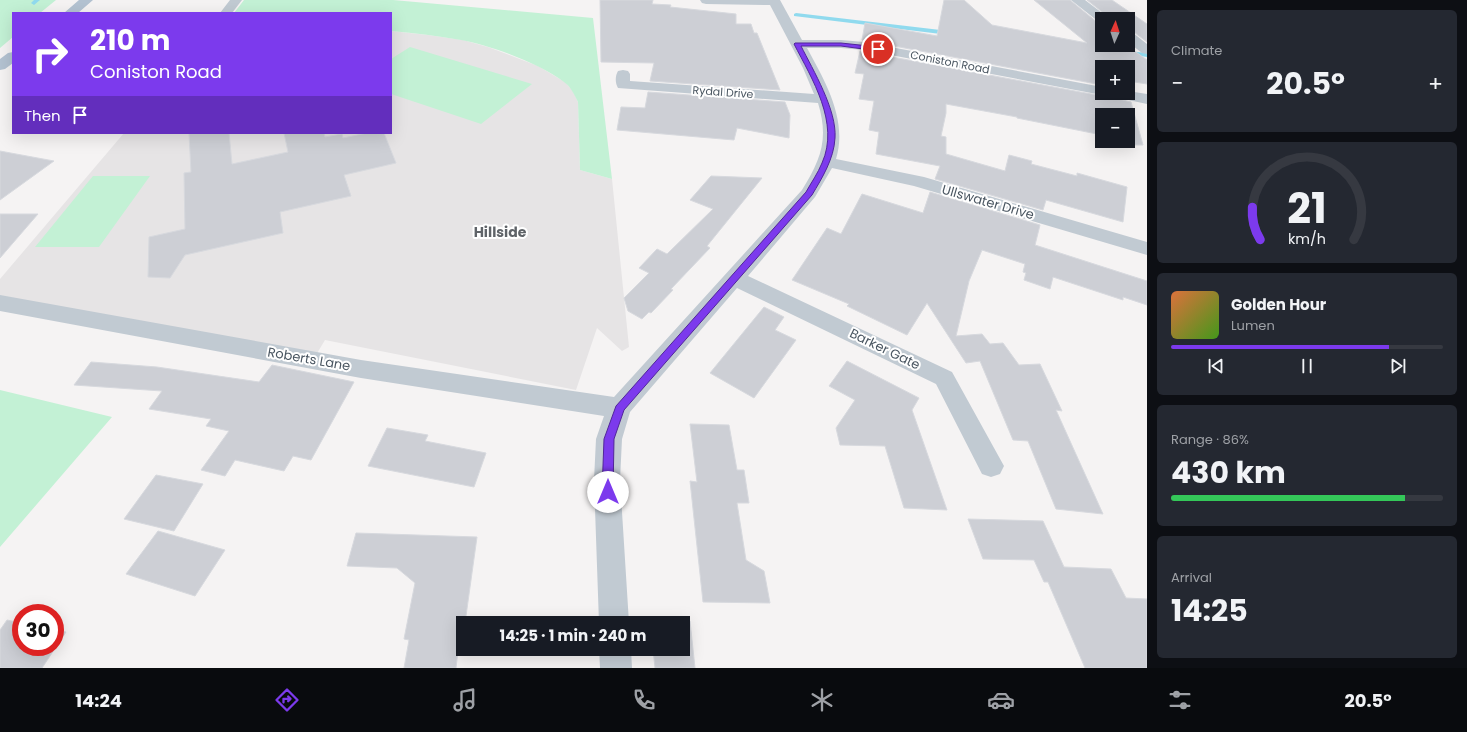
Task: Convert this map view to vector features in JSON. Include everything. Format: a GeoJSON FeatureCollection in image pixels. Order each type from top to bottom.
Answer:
{"type":"FeatureCollection","features":[{"type":"Feature","properties":{"kind":"main road"},"geometry":{"type":"LineString","coordinates":[[71,12],[87,0]]}},
{"type":"Feature","properties":{"kind":"main road"},"geometry":{"type":"LineString","coordinates":[[0,66],[12,57]]}},
{"type":"Feature","properties":{"kind":"street"},"geometry":{"type":"LineString","coordinates":[[227,12],[236,0]]}},
{"type":"Feature","properties":{"kind":"street"},"geometry":{"type":"LineString","coordinates":[[614,616],[607,480],[609,439],[619,408],[809,193],[826,162],[832,138],[830,120],[824,100],[775,1],[706,0]]}},
{"type":"Feature","properties":{"kind":"street"},"geometry":{"type":"LineString","coordinates":[[1077,0],[1095,13]]}},
{"type":"Feature","properties":{"kind":"street"},"geometry":{"type":"LineString","coordinates":[[1135,41],[1147,50]]}},
{"type":"Feature","properties":{"kind":"street","name":"Coniston Road"},"geometry":{"type":"LineString","coordinates":[[797,44],[841,44],[864,46],[1095,90]]}},
{"type":"Feature","properties":{"kind":"street","name":"Rydal Drive"},"geometry":{"type":"LineString","coordinates":[[623,85],[824,100]]}},
{"type":"Feature","properties":{"kind":"street"},"geometry":{"type":"LineString","coordinates":[[1135,97],[1147,99]]}},
{"type":"Feature","properties":{"kind":"street","name":"Ullswater Drive"},"geometry":{"type":"LineString","coordinates":[[826,162],[918,181],[1147,249]]}},
{"type":"Feature","properties":{"kind":"street","name":"Barker Gate"},"geometry":{"type":"LineString","coordinates":[[735,278],[944,378],[991,466]]}},
{"type":"Feature","properties":{"kind":"street","name":"Roberts Lane"},"geometry":{"type":"LineString","coordinates":[[0,303],[361,369],[619,408]]}},
{"type":"Feature","properties":{"kind":"street"},"geometry":{"type":"LineString","coordinates":[[615,656],[616,668]]}},
{"type":"Feature","properties":{"kind":"shaded area"},"geometry":{"type":"Polygon","coordinates":[[[392,31],[428,35],[463,40],[488,47],[538,66],[565,82],[573,91],[578,102],[580,170],[612,179],[629,347],[622,351],[597,328],[576,390],[325,340],[316,355],[0,296],[0,279],[123,134],[392,134],[392,31]]]}},
{"type":"Feature","properties":{"kind":"green space"},"geometry":{"type":"Polygon","coordinates":[[[0,0],[56,0],[41,12],[12,12],[12,38],[0,48],[0,0]]]}},
{"type":"Feature","properties":{"kind":"green space"},"geometry":{"type":"Polygon","coordinates":[[[244,0],[393,0],[593,18],[612,179],[580,170],[578,102],[566,84],[554,75],[529,62],[486,46],[461,40],[392,31],[392,12],[235,12],[244,0]]]}},
{"type":"Feature","properties":{"kind":"green space"},"geometry":{"type":"Polygon","coordinates":[[[410,47],[532,84],[481,124],[392,94],[392,58],[410,47]]]}},
{"type":"Feature","properties":{"kind":"green space"},"geometry":{"type":"Polygon","coordinates":[[[93,176],[150,176],[99,247],[35,247],[93,176]]]}},
{"type":"Feature","properties":{"kind":"green space"},"geometry":{"type":"Polygon","coordinates":[[[0,390],[112,417],[0,547],[0,390]]]}},
{"type":"Feature","properties":{"kind":"building"},"geometry":{"type":"Polygon","coordinates":[[[600,0],[653,0],[652,4],[671,5],[670,7],[736,14],[736,24],[751,24],[754,33],[757,33],[780,90],[650,81],[654,63],[601,62],[600,0]]]}},
{"type":"Feature","properties":{"kind":"building"},"geometry":{"type":"Polygon","coordinates":[[[944,0],[964,0],[992,25],[1087,43],[1034,0],[1070,0],[1095,21],[1095,52],[1135,51],[1147,60],[1147,84],[1135,82],[1135,60],[1095,60],[1095,84],[862,40],[865,23],[937,36],[944,0]]]}},
{"type":"Feature","properties":{"kind":"building"},"geometry":{"type":"Polygon","coordinates":[[[1087,0],[1112,0],[1130,12],[1102,12],[1087,0]]]}},
{"type":"Feature","properties":{"kind":"building"},"geometry":{"type":"Polygon","coordinates":[[[1135,16],[1147,24],[1147,42],[1135,33],[1135,16]]]}},
{"type":"Feature","properties":{"kind":"building"},"geometry":{"type":"Polygon","coordinates":[[[860,51],[1095,95],[1095,100],[1123,100],[1131,102],[1133,108],[1095,108],[1095,134],[946,104],[946,113],[941,136],[946,137],[946,154],[1005,171],[1009,155],[1032,161],[1031,164],[1077,176],[1077,173],[1127,187],[1123,222],[1046,200],[1043,210],[935,179],[940,166],[876,154],[879,132],[869,130],[874,101],[859,99],[864,74],[855,73],[860,51]]]}},
{"type":"Feature","properties":{"kind":"building"},"geometry":{"type":"Polygon","coordinates":[[[648,92],[785,102],[790,115],[789,138],[737,128],[734,140],[617,130],[621,107],[645,108],[648,92]]]}},
{"type":"Feature","properties":{"kind":"building"},"geometry":{"type":"Polygon","coordinates":[[[1135,116],[1143,145],[1135,145],[1135,116]]]}},
{"type":"Feature","properties":{"kind":"building"},"geometry":{"type":"Polygon","coordinates":[[[189,134],[229,134],[232,164],[288,152],[284,134],[324,134],[325,137],[342,134],[343,138],[362,134],[384,134],[396,163],[344,175],[351,196],[280,212],[283,233],[185,255],[170,278],[148,277],[149,237],[185,229],[184,173],[191,172],[189,134]]]}},
{"type":"Feature","properties":{"kind":"building"},"geometry":{"type":"Polygon","coordinates":[[[0,151],[54,161],[0,200],[0,151]]]}},
{"type":"Feature","properties":{"kind":"building"},"geometry":{"type":"Polygon","coordinates":[[[711,176],[762,178],[707,246],[710,248],[671,289],[673,290],[651,313],[649,312],[642,319],[628,311],[624,298],[649,273],[639,268],[657,249],[667,254],[713,209],[690,200],[711,176]]]}},
{"type":"Feature","properties":{"kind":"building"},"geometry":{"type":"Polygon","coordinates":[[[930,192],[1040,225],[1035,245],[1147,281],[1147,305],[1123,297],[1123,300],[1053,277],[1050,289],[1024,280],[1026,273],[1023,272],[1025,264],[982,250],[969,281],[956,336],[982,334],[990,344],[1003,343],[1019,365],[1040,364],[1062,411],[1056,410],[1103,514],[1056,509],[1028,441],[1013,440],[980,361],[966,363],[927,303],[907,335],[847,306],[849,304],[792,280],[827,228],[841,234],[862,194],[923,213],[930,192]]]}},
{"type":"Feature","properties":{"kind":"building"},"geometry":{"type":"Polygon","coordinates":[[[0,214],[38,214],[0,258],[0,214]]]}},
{"type":"Feature","properties":{"kind":"building"},"geometry":{"type":"Polygon","coordinates":[[[764,307],[784,317],[775,330],[796,340],[754,398],[710,373],[764,307]]]}},
{"type":"Feature","properties":{"kind":"building"},"geometry":{"type":"Polygon","coordinates":[[[847,361],[919,398],[912,410],[947,510],[904,508],[885,446],[840,445],[836,428],[855,400],[829,386],[847,361]]]}},
{"type":"Feature","properties":{"kind":"building"},"geometry":{"type":"Polygon","coordinates":[[[91,362],[157,367],[259,382],[272,365],[354,382],[311,460],[293,456],[284,471],[235,460],[225,476],[201,470],[229,431],[206,426],[211,419],[149,409],[162,391],[74,385],[91,362]]]}},
{"type":"Feature","properties":{"kind":"building"},"geometry":{"type":"Polygon","coordinates":[[[690,424],[729,425],[737,470],[744,470],[749,503],[737,503],[746,560],[764,571],[770,603],[703,602],[690,481],[697,482],[690,424]]]}},
{"type":"Feature","properties":{"kind":"building"},"geometry":{"type":"Polygon","coordinates":[[[387,428],[428,435],[425,441],[486,453],[474,487],[368,466],[387,428]]]}},
{"type":"Feature","properties":{"kind":"building"},"geometry":{"type":"Polygon","coordinates":[[[156,475],[203,484],[174,531],[124,519],[156,475]]]}},
{"type":"Feature","properties":{"kind":"building"},"geometry":{"type":"Polygon","coordinates":[[[968,519],[1043,521],[1064,567],[1111,569],[1126,598],[1147,599],[1147,668],[1085,668],[1048,582],[1044,582],[1034,560],[983,559],[968,519]]]}},
{"type":"Feature","properties":{"kind":"building"},"geometry":{"type":"Polygon","coordinates":[[[158,531],[225,550],[195,596],[126,574],[158,531]]]}},
{"type":"Feature","properties":{"kind":"building"},"geometry":{"type":"Polygon","coordinates":[[[356,533],[477,537],[466,616],[456,616],[456,656],[457,656],[456,668],[404,668],[409,640],[404,639],[415,583],[397,568],[347,566],[356,533]]]}},
{"type":"Feature","properties":{"kind":"building"},"geometry":{"type":"Polygon","coordinates":[[[7,620],[12,621],[12,656],[50,656],[42,668],[0,668],[0,630],[7,620]]]}},
{"type":"Feature","properties":{"kind":"building"},"geometry":{"type":"Polygon","coordinates":[[[690,621],[695,668],[655,668],[654,656],[690,656],[690,621]]]}},
{"type":"Feature","properties":{"kind":"waterway"},"geometry":{"type":"LineString","coordinates":[[34,3],[37,0]]}},
{"type":"Feature","properties":{"kind":"waterway"},"geometry":{"type":"LineString","coordinates":[[796,15],[949,33]]}},
{"type":"Feature","properties":{"kind":"waterway"},"geometry":{"type":"LineString","coordinates":[[1129,53],[1147,55]]}},
{"type":"Feature","properties":{"kind":"district","name":"Hillside"},"geometry":{"type":"Point","coordinates":[500,232]}},
{"type":"Feature","properties":{"kind":"route"},"geometry":{"type":"LineString","coordinates":[[608,492],[607,480],[609,439],[619,408],[809,193],[826,162],[832,138],[830,120],[817,83],[797,44],[841,44],[878,49]]}}]}
